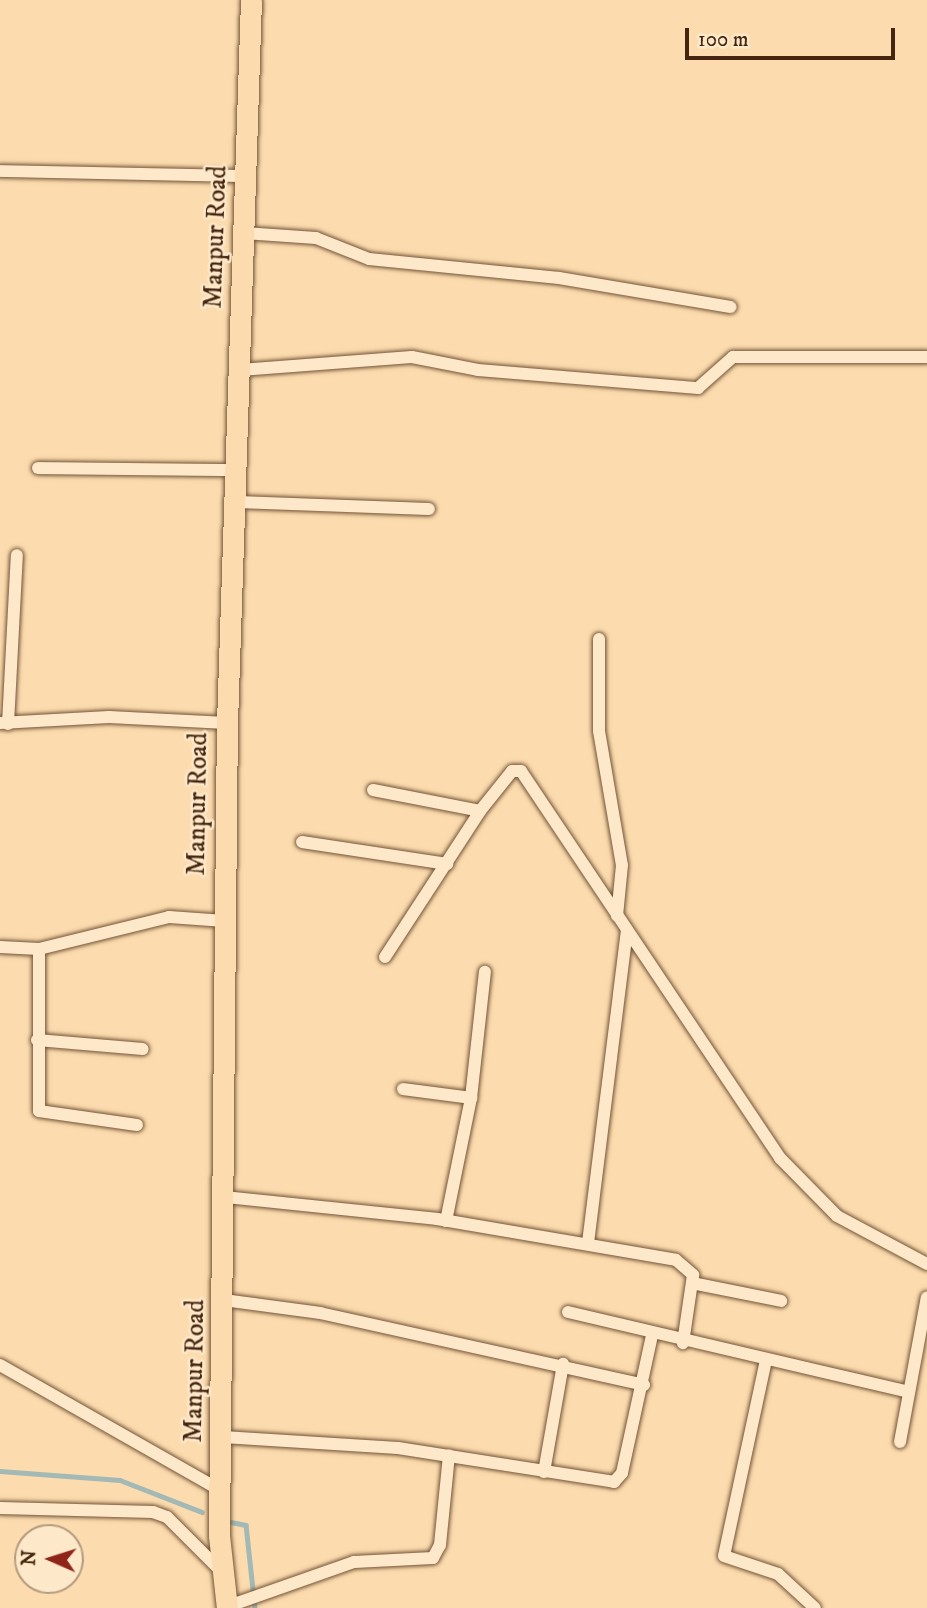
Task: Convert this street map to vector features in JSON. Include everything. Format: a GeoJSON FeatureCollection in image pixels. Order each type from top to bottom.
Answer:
{"type":"FeatureCollection","features":[{"type":"Feature","properties":{"kind":"highway","name":"Manpur Road"},"geometry":{"type":"LineString","coordinates":[[231,1606],[221,1572],[220,1490],[223,1437],[225,921],[228,723],[251,0]]}},
{"type":"Feature","properties":{"kind":"street"},"geometry":{"type":"LineString","coordinates":[[0,171],[246,177]]}},
{"type":"Feature","properties":{"kind":"street"},"geometry":{"type":"LineString","coordinates":[[244,233],[316,238],[369,259],[559,278],[731,307]]}},
{"type":"Feature","properties":{"kind":"street"},"geometry":{"type":"LineString","coordinates":[[240,370],[412,358],[478,370],[698,388],[733,357],[927,357]]}},
{"type":"Feature","properties":{"kind":"street"},"geometry":{"type":"LineString","coordinates":[[38,468],[238,470]]}},
{"type":"Feature","properties":{"kind":"street"},"geometry":{"type":"LineString","coordinates":[[237,502],[429,509]]}},
{"type":"Feature","properties":{"kind":"street"},"geometry":{"type":"LineString","coordinates":[[17,555],[4,668],[4,723],[109,717],[228,723]]}},
{"type":"Feature","properties":{"kind":"street"},"geometry":{"type":"LineString","coordinates":[[600,639],[599,731],[622,865],[617,916]]}},
{"type":"Feature","properties":{"kind":"street"},"geometry":{"type":"LineString","coordinates":[[385,957],[480,811],[512,771],[521,771],[780,1158],[837,1216],[927,1264]]}},
{"type":"Feature","properties":{"kind":"street"},"geometry":{"type":"LineString","coordinates":[[373,790],[480,811]]}},
{"type":"Feature","properties":{"kind":"street"},"geometry":{"type":"LineString","coordinates":[[302,842],[447,864]]}},
{"type":"Feature","properties":{"kind":"street"},"geometry":{"type":"LineString","coordinates":[[0,947],[39,949],[169,917],[225,921]]}},
{"type":"Feature","properties":{"kind":"street"},"geometry":{"type":"LineString","coordinates":[[588,1243],[627,930]]}},
{"type":"Feature","properties":{"kind":"street"},"geometry":{"type":"LineString","coordinates":[[39,949],[37,1040],[42,1115],[136,1125]]}},
{"type":"Feature","properties":{"kind":"street"},"geometry":{"type":"LineString","coordinates":[[446,1220],[471,1098],[485,972]]}},
{"type":"Feature","properties":{"kind":"street"},"geometry":{"type":"LineString","coordinates":[[37,1040],[143,1049]]}},
{"type":"Feature","properties":{"kind":"street"},"geometry":{"type":"LineString","coordinates":[[403,1089],[471,1098]]}},
{"type":"Feature","properties":{"kind":"street"},"geometry":{"type":"LineString","coordinates":[[225,1197],[446,1220],[676,1260],[690,1269],[692,1283],[683,1343]]}},
{"type":"Feature","properties":{"kind":"street"},"geometry":{"type":"LineString","coordinates":[[692,1283],[781,1301]]}},
{"type":"Feature","properties":{"kind":"street"},"geometry":{"type":"LineString","coordinates":[[900,1441],[927,1297]]}},
{"type":"Feature","properties":{"kind":"street"},"geometry":{"type":"LineString","coordinates":[[224,1300],[320,1313],[563,1364],[644,1385]]}},
{"type":"Feature","properties":{"kind":"street"},"geometry":{"type":"LineString","coordinates":[[568,1312],[683,1343],[908,1392]]}},
{"type":"Feature","properties":{"kind":"street"},"geometry":{"type":"LineString","coordinates":[[223,1437],[449,1455],[544,1472],[618,1479],[644,1385],[652,1335]]}},
{"type":"Feature","properties":{"kind":"street"},"geometry":{"type":"LineString","coordinates":[[766,1360],[724,1556],[778,1574],[815,1608]]}},
{"type":"Feature","properties":{"kind":"street"},"geometry":{"type":"LineString","coordinates":[[544,1472],[563,1364]]}},
{"type":"Feature","properties":{"kind":"street"},"geometry":{"type":"LineString","coordinates":[[0,1365],[220,1490]]}},
{"type":"Feature","properties":{"kind":"street"},"geometry":{"type":"LineString","coordinates":[[231,1606],[354,1562],[433,1558],[440,1545],[449,1455]]}},
{"type":"Feature","properties":{"kind":"street"},"geometry":{"type":"LineString","coordinates":[[0,1508],[153,1512],[167,1517],[221,1572]]}},
{"type":"Feature","properties":{"kind":"waterway"},"geometry":{"type":"LineString","coordinates":[[0,1471],[120,1480],[202,1512]]}},
{"type":"Feature","properties":{"kind":"waterway"},"geometry":{"type":"LineString","coordinates":[[231,1522],[246,1525],[255,1608]]}}]}
